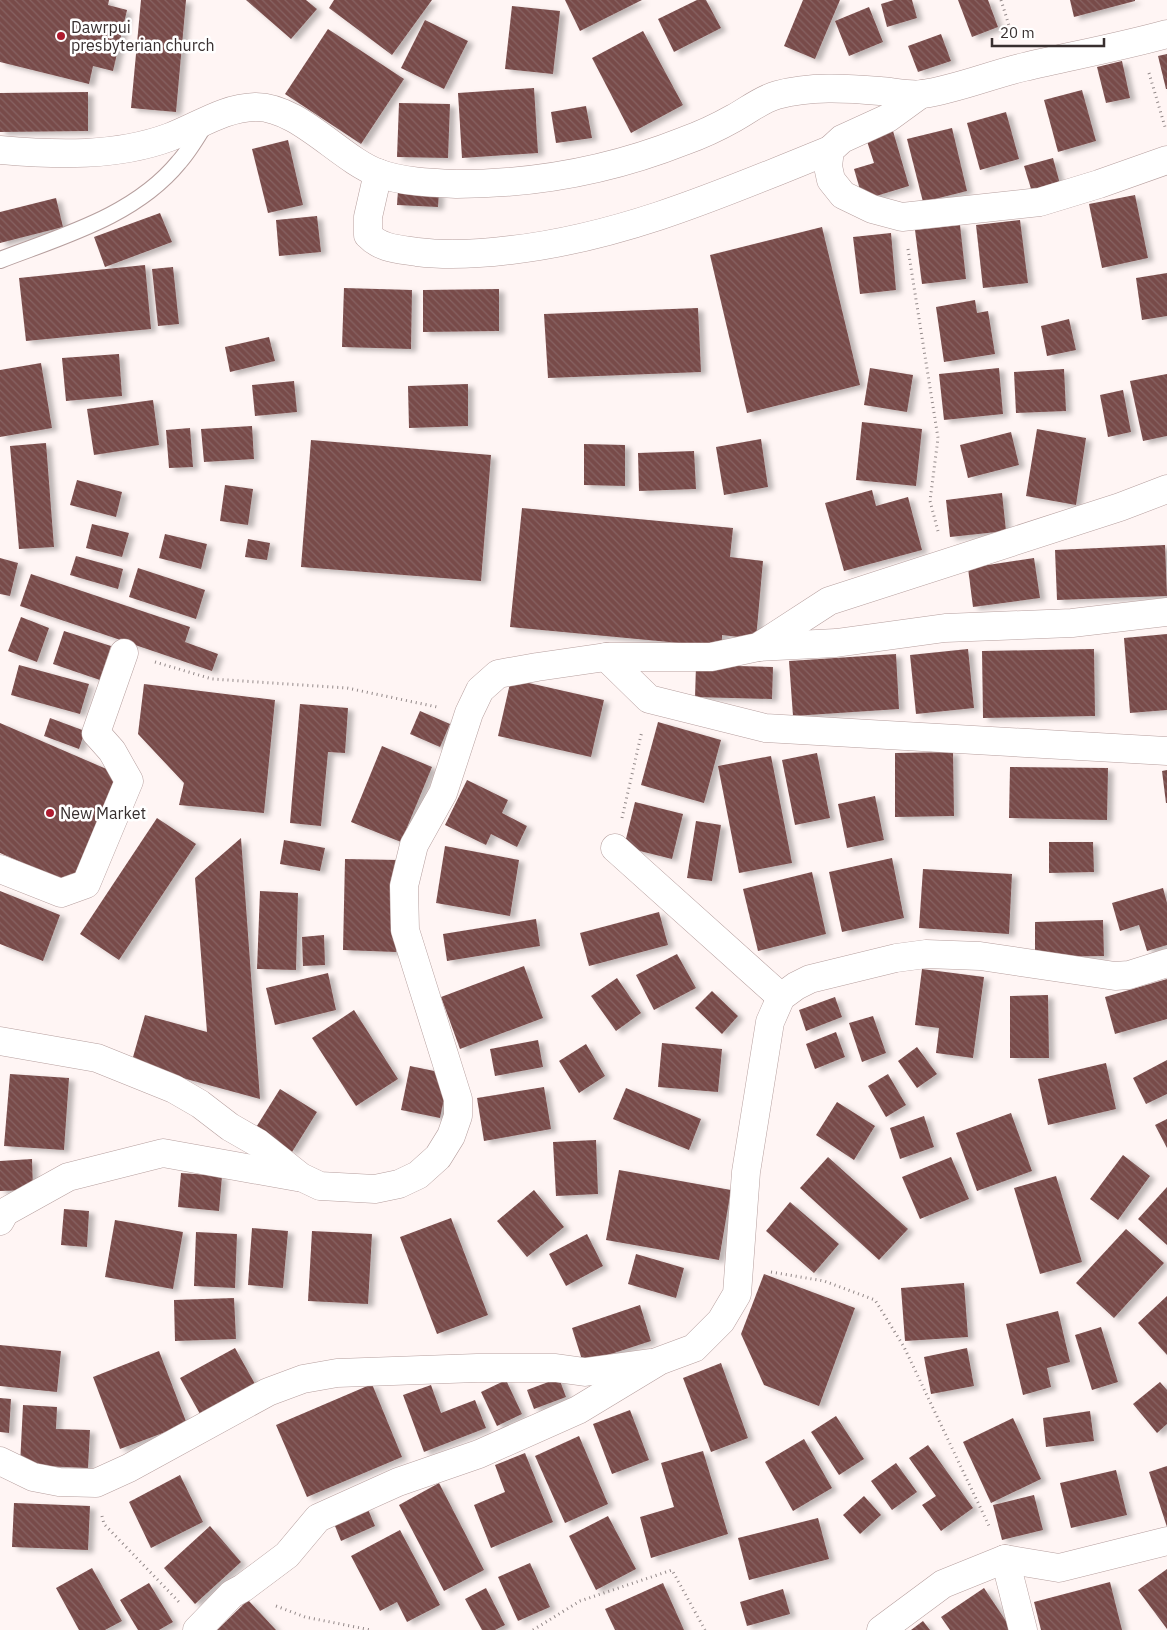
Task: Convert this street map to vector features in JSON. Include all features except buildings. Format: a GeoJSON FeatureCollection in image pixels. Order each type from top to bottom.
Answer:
{"type":"FeatureCollection","features":[{"type":"Feature","properties":{"kind":"street"},"geometry":{"type":"LineString","coordinates":[[0,150],[44,154],[99,152],[140,146],[171,137],[210,117],[235,109],[260,107],[282,114],[307,126],[355,161],[378,173],[424,183],[511,182],[577,174],[634,159],[684,141],[730,121],[774,95],[806,90],[842,88],[921,94],[1022,67],[1167,34]]}},
{"type":"Feature","properties":{"kind":"street"},"geometry":{"type":"LineString","coordinates":[[378,173],[368,217],[368,236],[374,242],[388,248],[438,255],[474,255],[566,242],[660,217],[830,150],[842,139],[888,118],[921,94]]}},
{"type":"Feature","properties":{"kind":"street"},"geometry":{"type":"LineString","coordinates":[[830,150],[828,166],[831,180],[843,195],[872,209],[902,217],[1040,202],[1167,160]]}},
{"type":"Feature","properties":{"kind":"street"},"geometry":{"type":"LineString","coordinates":[[758,647],[829,601],[947,564],[990,547],[1120,507],[1167,489]]}},
{"type":"Feature","properties":{"kind":"street"},"geometry":{"type":"LineString","coordinates":[[0,1041],[97,1058],[174,1089],[200,1104],[230,1127],[258,1143],[301,1177],[320,1186],[375,1188],[399,1184],[418,1175],[438,1157],[451,1136],[458,1116],[458,1099],[405,930],[404,886],[414,845],[443,793],[469,713],[480,690],[498,674],[606,656],[710,657],[758,647],[836,643],[944,628],[1072,623],[1167,612]]}},
{"type":"Feature","properties":{"kind":"street"},"geometry":{"type":"LineString","coordinates":[[0,869],[61,893],[86,884],[130,780],[112,751],[96,733],[124,653]]}},
{"type":"Feature","properties":{"kind":"street"},"geometry":{"type":"LineString","coordinates":[[606,656],[649,699],[765,728],[1167,751]]}},
{"type":"Feature","properties":{"kind":"street"},"geometry":{"type":"LineString","coordinates":[[615,848],[781,997]]}},
{"type":"Feature","properties":{"kind":"street"},"geometry":{"type":"LineString","coordinates":[[200,1628],[232,1594],[243,1588],[286,1555],[318,1518],[398,1482],[480,1454],[578,1410],[659,1362],[694,1348],[721,1321],[737,1294],[741,1266],[746,1172],[770,1022],[781,997],[796,986],[810,979],[896,958],[926,954],[980,956],[1115,976],[1129,975],[1167,963]]}},
{"type":"Feature","properties":{"kind":"street"},"geometry":{"type":"LineString","coordinates":[[0,1220],[6,1212],[68,1177],[163,1153],[301,1177]]}},
{"type":"Feature","properties":{"kind":"street"},"geometry":{"type":"LineString","coordinates":[[0,1460],[33,1477],[60,1482],[96,1483],[129,1468],[268,1392],[303,1379],[337,1373],[477,1368],[556,1368],[586,1372],[659,1362]]}},
{"type":"Feature","properties":{"kind":"street"},"geometry":{"type":"LineString","coordinates":[[881,1630],[943,1584],[1005,1559],[1059,1568],[1167,1541]]}},
{"type":"Feature","properties":{"kind":"street"},"geometry":{"type":"LineString","coordinates":[[1005,1559],[1023,1630]]}},
{"type":"Feature","properties":{"kind":"lane"},"geometry":{"type":"LineString","coordinates":[[0,260],[95,224],[131,203],[158,184],[180,162],[210,117]]}},
{"type":"Feature","properties":{"kind":"path"},"geometry":{"type":"LineString","coordinates":[[1137,42],[1152,82],[1167,133]]}},
{"type":"Feature","properties":{"kind":"path"},"geometry":{"type":"LineString","coordinates":[[902,217],[938,438],[930,501],[947,564]]}},
{"type":"Feature","properties":{"kind":"path"},"geometry":{"type":"LineString","coordinates":[[124,653],[212,679],[347,688],[469,713]]}},
{"type":"Feature","properties":{"kind":"path"},"geometry":{"type":"LineString","coordinates":[[615,848],[649,699]]}},
{"type":"Feature","properties":{"kind":"path"},"geometry":{"type":"LineString","coordinates":[[741,1266],[824,1281],[874,1300],[904,1347],[1005,1559]]}},
{"type":"Feature","properties":{"kind":"path"},"geometry":{"type":"LineString","coordinates":[[96,1483],[104,1524],[200,1628]]}},
{"type":"Feature","properties":{"kind":"path"},"geometry":{"type":"LineString","coordinates":[[532,1630],[580,1602],[672,1570],[704,1630]]}},
{"type":"Feature","properties":{"kind":"path"},"geometry":{"type":"LineString","coordinates":[[232,1594],[271,1604],[305,1617],[371,1630]]}},
{"type":"Feature","properties":{"kind":"place","name":"Dawrpui presbyterian church"},"geometry":{"type":"Point","coordinates":[61,36]}},
{"type":"Feature","properties":{"kind":"place","name":"New Market"},"geometry":{"type":"Point","coordinates":[50,813]}}]}
